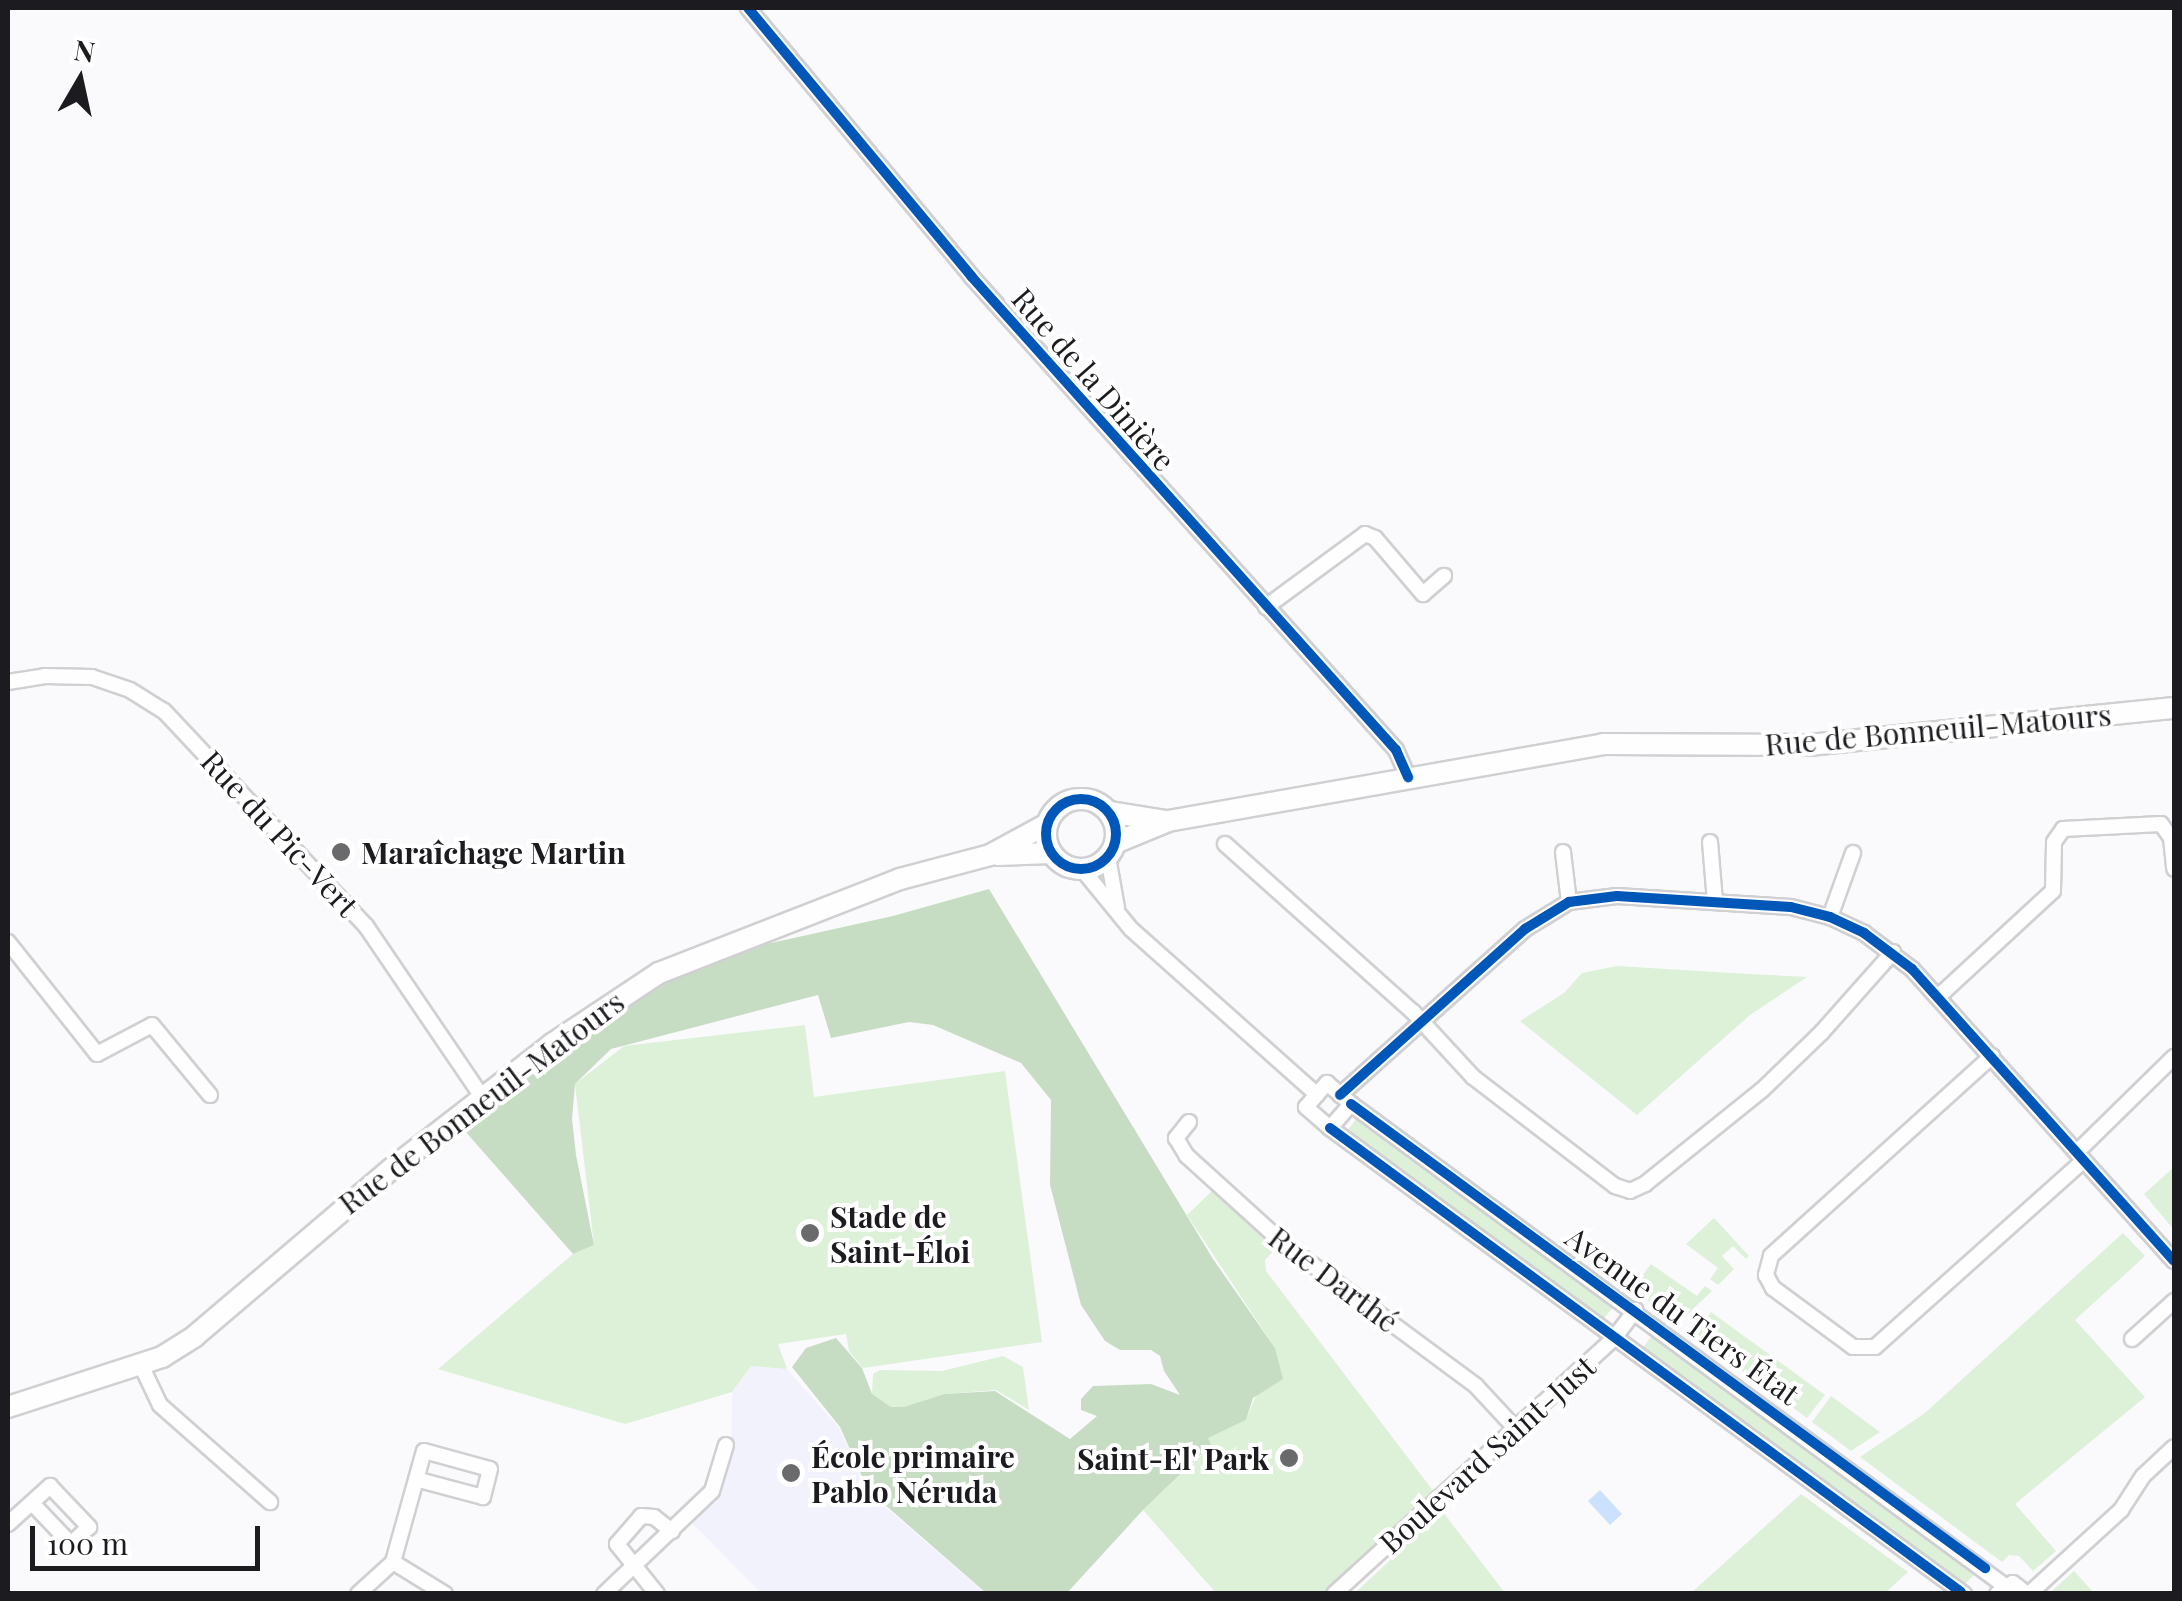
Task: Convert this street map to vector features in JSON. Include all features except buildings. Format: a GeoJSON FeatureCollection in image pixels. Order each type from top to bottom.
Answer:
{"type":"FeatureCollection","features":[{"type":"Feature","properties":{"kind":"main road","name":"Rue de Bonneuil-Matours"},"geometry":{"type":"LineString","coordinates":[[1111,850],[1168,821],[1603,744],[1808,745],[2174,708]]}},
{"type":"Feature","properties":{"kind":"main road"},"geometry":{"type":"LineString","coordinates":[[1074,800],[1095,802],[1109,812],[1115,825],[1111,850],[1082,870],[1063,864],[1051,854],[1047,824],[1058,808],[1074,800]]}},
{"type":"Feature","properties":{"kind":"main road","name":"Rue de Bonneuil-Matours"},"geometry":{"type":"LineString","coordinates":[[1109,812],[1168,821]]}},
{"type":"Feature","properties":{"kind":"main road","name":"Rue de Bonneuil-Matours"},"geometry":{"type":"LineString","coordinates":[[8,1407],[141,1365],[212,1324],[324,1222],[624,993],[659,973],[900,880],[990,855],[1047,824]]}},
{"type":"Feature","properties":{"kind":"main road","name":"Rue de Bonneuil-Matours"},"geometry":{"type":"LineString","coordinates":[[990,855],[1051,854]]}},
{"type":"Feature","properties":{"kind":"street","name":"Rue de la Dinière"},"geometry":{"type":"LineString","coordinates":[[748,8],[971,276],[1396,750],[1408,777]]}},
{"type":"Feature","properties":{"kind":"street"},"geometry":{"type":"LineString","coordinates":[[1266,608],[1364,534],[1375,538],[1422,594],[1444,576]]}},
{"type":"Feature","properties":{"kind":"street","name":"Rue du Pic-Vert"},"geometry":{"type":"LineString","coordinates":[[8,682],[63,674],[92,677],[130,690],[164,711],[366,926],[483,1098]]}},
{"type":"Feature","properties":{"kind":"street"},"geometry":{"type":"LineString","coordinates":[[1938,997],[2053,891],[2054,842],[2063,829],[2161,824],[2171,838],[2174,868]]}},
{"type":"Feature","properties":{"kind":"street"},"geometry":{"type":"LineString","coordinates":[[1710,842],[1715,901]]}},
{"type":"Feature","properties":{"kind":"street"},"geometry":{"type":"LineString","coordinates":[[1225,844],[1421,1022],[1468,1073],[1614,1186],[1630,1190],[1644,1184],[1762,1090],[1822,1032],[1892,952]]}},
{"type":"Feature","properties":{"kind":"street"},"geometry":{"type":"LineString","coordinates":[[1111,850],[1118,914]]}},
{"type":"Feature","properties":{"kind":"street"},"geometry":{"type":"LineString","coordinates":[[1563,852],[1569,902]]}},
{"type":"Feature","properties":{"kind":"street"},"geometry":{"type":"LineString","coordinates":[[1830,917],[1853,853]]}},
{"type":"Feature","properties":{"kind":"street"},"geometry":{"type":"LineString","coordinates":[[1082,870],[1118,914],[1317,1095]]}},
{"type":"Feature","properties":{"kind":"street"},"geometry":{"type":"LineString","coordinates":[[1346,1100],[1327,1083],[1306,1106],[1330,1128],[1346,1100],[1421,1022],[1524,928],[1569,902],[1617,896],[1792,907],[1830,917],[1892,952],[1992,1056],[2174,1261]]}},
{"type":"Feature","properties":{"kind":"street"},"geometry":{"type":"LineString","coordinates":[[8,942],[97,1054],[152,1026],[210,1095]]}},
{"type":"Feature","properties":{"kind":"street"},"geometry":{"type":"LineString","coordinates":[[1992,1056],[1772,1256],[1766,1275],[1773,1288],[1852,1347],[1875,1348],[2081,1156],[2174,1057]]}},
{"type":"Feature","properties":{"kind":"street","name":"Avenue du Tiers État"},"geometry":{"type":"LineString","coordinates":[[1346,1100],[1635,1310],[2001,1590],[2013,1583],[2028,1594]]}},
{"type":"Feature","properties":{"kind":"street","name":"Rue Darthé"},"geometry":{"type":"LineString","coordinates":[[1190,1122],[1176,1138],[1188,1156],[1283,1243],[1476,1386],[1514,1428]]}},
{"type":"Feature","properties":{"kind":"street","name":"Avenue du Tiers État"},"geometry":{"type":"LineString","coordinates":[[1330,1128],[1964,1594]]}},
{"type":"Feature","properties":{"kind":"street"},"geometry":{"type":"LineString","coordinates":[[2132,1339],[2174,1301]]}},
{"type":"Feature","properties":{"kind":"street","name":"Boulevard Saint-Just"},"geometry":{"type":"LineString","coordinates":[[1334,1594],[1615,1337],[1635,1310]]}},
{"type":"Feature","properties":{"kind":"street"},"geometry":{"type":"LineString","coordinates":[[141,1365],[160,1406],[270,1502]]}},
{"type":"Feature","properties":{"kind":"street"},"geometry":{"type":"LineString","coordinates":[[604,1594],[712,1491],[726,1445]]}},
{"type":"Feature","properties":{"kind":"street"},"geometry":{"type":"LineString","coordinates":[[2028,1594],[2121,1510],[2143,1476],[2174,1447]]}},
{"type":"Feature","properties":{"kind":"street"},"geometry":{"type":"LineString","coordinates":[[358,1594],[394,1562],[416,1479],[424,1451],[490,1469],[482,1497],[416,1479]]}},
{"type":"Feature","properties":{"kind":"street"},"geometry":{"type":"LineString","coordinates":[[8,1524],[32,1503]]}},
{"type":"Feature","properties":{"kind":"street"},"geometry":{"type":"LineString","coordinates":[[657,1594],[618,1548],[622,1534],[645,1516],[654,1517],[672,1532]]}},
{"type":"Feature","properties":{"kind":"street"},"geometry":{"type":"LineString","coordinates":[[394,1562],[446,1594]]}},
{"type":"Feature","properties":{"kind":"shaded area","name":"École primaire Pablo Néruda"},"geometry":{"type":"Polygon","coordinates":[[[751,1366],[787,1369],[839,1428],[867,1491],[985,1593],[761,1593],[690,1521],[717,1493],[731,1455],[732,1392],[751,1366]]]}},
{"type":"Feature","properties":{"kind":"green space"},"geometry":{"type":"Polygon","coordinates":[[[989,889],[1213,1259],[1275,1348],[1283,1379],[1253,1398],[1246,1420],[1208,1438],[1211,1445],[1143,1510],[1067,1593],[986,1593],[868,1490],[840,1427],[792,1367],[806,1348],[836,1338],[862,1368],[872,1394],[891,1407],[904,1407],[944,1394],[995,1391],[1070,1439],[1097,1416],[1081,1410],[1081,1399],[1093,1386],[1151,1384],[1180,1395],[1164,1371],[1160,1356],[1151,1350],[1120,1350],[1105,1341],[1081,1305],[1050,1185],[1051,1100],[1021,1063],[933,1025],[909,1022],[831,1038],[818,995],[611,1049],[575,1084],[572,1119],[576,1155],[594,1245],[573,1254],[464,1130],[599,1022],[683,974],[740,950],[893,916],[989,889]]]}},
{"type":"Feature","properties":{"kind":"green space"},"geometry":{"type":"Polygon","coordinates":[[[1617,966],[1807,977],[1750,1015],[1637,1115],[1520,1021],[1564,993],[1582,973],[1617,966]]]}},
{"type":"Feature","properties":{"kind":"green space","name":"Stade de Saint-Éloi"},"geometry":{"type":"Polygon","coordinates":[[[805,1025],[814,1097],[1005,1071],[1042,1342],[863,1368],[849,1351],[846,1334],[778,1344],[787,1369],[751,1366],[732,1392],[625,1424],[438,1369],[573,1254],[594,1245],[575,1084],[624,1046],[805,1025]]]}},
{"type":"Feature","properties":{"kind":"green space"},"geometry":{"type":"Polygon","coordinates":[[[1358,1116],[1616,1303],[1602,1321],[1346,1133],[1358,1116]]]}},
{"type":"Feature","properties":{"kind":"green space"},"geometry":{"type":"Polygon","coordinates":[[[2174,1167],[2174,1230],[2144,1194],[2174,1167]]]}},
{"type":"Feature","properties":{"kind":"green space"},"geometry":{"type":"Polygon","coordinates":[[[1214,1189],[1278,1246],[1265,1260],[1266,1271],[1434,1492],[1325,1593],[1216,1593],[1143,1510],[1211,1446],[1207,1438],[1246,1420],[1275,1348],[1187,1215],[1214,1189]]]}},
{"type":"Feature","properties":{"kind":"green space"},"geometry":{"type":"Polygon","coordinates":[[[1714,1218],[1749,1256],[1746,1259],[1733,1246],[1722,1256],[1734,1269],[1718,1285],[1710,1279],[1718,1268],[1686,1244],[1714,1218]]]}},
{"type":"Feature","properties":{"kind":"green space"},"geometry":{"type":"Polygon","coordinates":[[[2123,1233],[2145,1256],[2075,1320],[2145,1397],[2015,1504],[2056,1551],[2033,1571],[2019,1556],[2009,1555],[2002,1562],[1860,1457],[1925,1413],[2123,1233]]]}},
{"type":"Feature","properties":{"kind":"green space"},"geometry":{"type":"Polygon","coordinates":[[[1651,1264],[1697,1296],[1705,1286],[1712,1291],[1678,1323],[1632,1289],[1651,1264]]]}},
{"type":"Feature","properties":{"kind":"green space"},"geometry":{"type":"Polygon","coordinates":[[[1711,1312],[1825,1395],[1807,1418],[1695,1336],[1711,1312]]]}},
{"type":"Feature","properties":{"kind":"green space"},"geometry":{"type":"Polygon","coordinates":[[[1655,1332],[1978,1571],[1963,1586],[1641,1350],[1655,1332]]]}},
{"type":"Feature","properties":{"kind":"green space"},"geometry":{"type":"Polygon","coordinates":[[[1003,1356],[1023,1367],[1029,1410],[996,1390],[944,1394],[904,1407],[891,1407],[872,1394],[873,1374],[880,1370],[942,1371],[1003,1356]]]}},
{"type":"Feature","properties":{"kind":"green space"},"geometry":{"type":"Polygon","coordinates":[[[1831,1396],[1880,1432],[1851,1451],[1812,1422],[1831,1396]]]}},
{"type":"Feature","properties":{"kind":"green space"},"geometry":{"type":"Polygon","coordinates":[[[1801,1494],[1908,1572],[1885,1593],[1691,1593],[1801,1494]]]}},
{"type":"Feature","properties":{"kind":"green space"},"geometry":{"type":"Polygon","coordinates":[[[1443,1512],[1505,1593],[1355,1593],[1419,1533],[1443,1512]]]}},
{"type":"Feature","properties":{"kind":"green space"},"geometry":{"type":"Polygon","coordinates":[[[2074,1571],[2094,1593],[2052,1591],[2074,1571]]]}},
{"type":"Feature","properties":{"kind":"water"},"geometry":{"type":"Polygon","coordinates":[[[1600,1490],[1622,1514],[1610,1525],[1588,1501],[1600,1490]]]}},
{"type":"Feature","properties":{"kind":"cycle path"},"geometry":{"type":"LineString","coordinates":[[748,8],[971,276],[1396,750],[1408,777]]}},
{"type":"Feature","properties":{"kind":"cycle path"},"geometry":{"type":"LineString","coordinates":[[1081,799],[1106,809],[1116,834],[1106,859],[1081,869],[1056,859],[1046,834],[1056,809],[1081,799]]}},
{"type":"Feature","properties":{"kind":"cycle path"},"geometry":{"type":"LineString","coordinates":[[1340,1095],[1525,929],[1569,902],[1617,896],[1791,907],[1830,917],[1864,933],[1912,969],[2174,1261]]}},
{"type":"Feature","properties":{"kind":"cycle path"},"geometry":{"type":"LineString","coordinates":[[1351,1104],[1985,1568]]}},
{"type":"Feature","properties":{"kind":"cycle path"},"geometry":{"type":"LineString","coordinates":[[1330,1128],[1961,1592]]}},
{"type":"Feature","properties":{"kind":"place","name":"Maraîchage Martin"},"geometry":{"type":"Point","coordinates":[341,852]}},
{"type":"Feature","properties":{"kind":"place","name":"Stade de Saint-Éloi"},"geometry":{"type":"Point","coordinates":[810,1233]}},
{"type":"Feature","properties":{"kind":"place","name":"Saint-El' Park"},"geometry":{"type":"Point","coordinates":[1289,1458]}},
{"type":"Feature","properties":{"kind":"place","name":"École primaire Pablo Néruda"},"geometry":{"type":"Point","coordinates":[791,1473]}}]}
